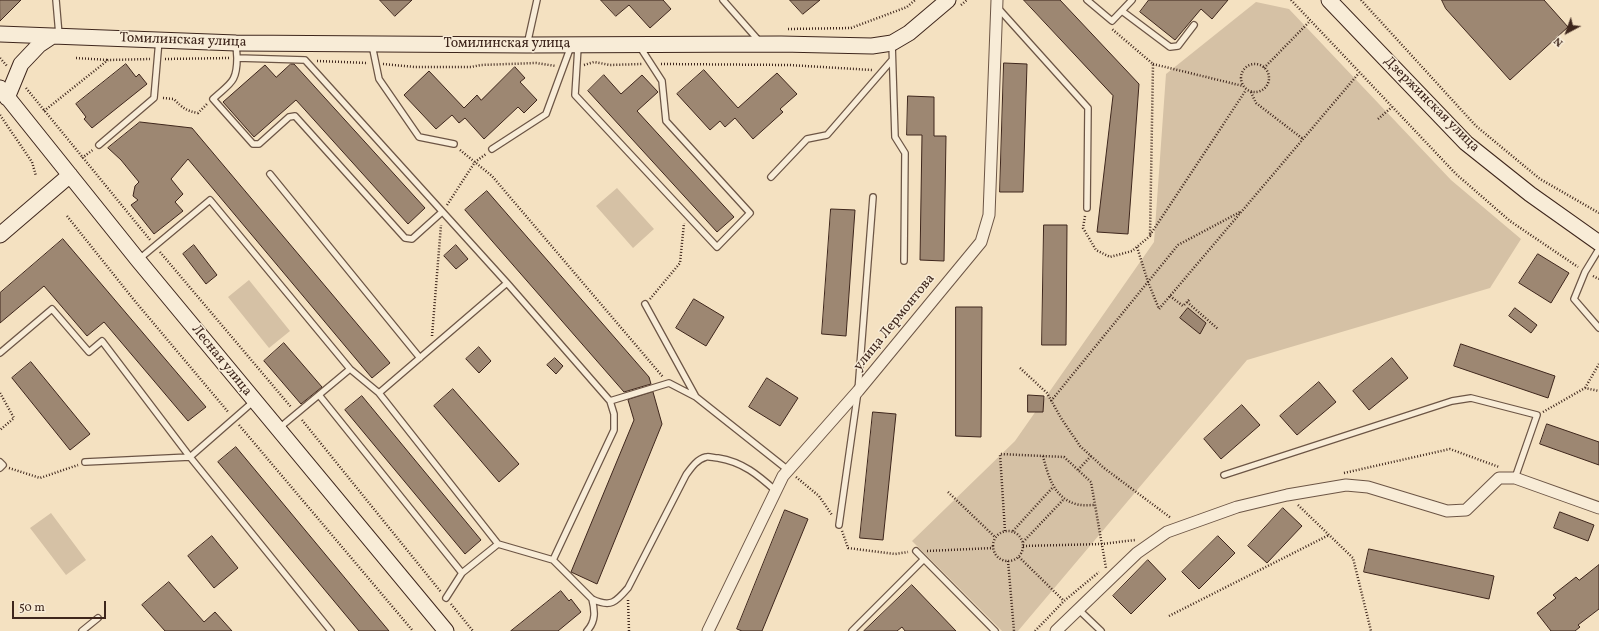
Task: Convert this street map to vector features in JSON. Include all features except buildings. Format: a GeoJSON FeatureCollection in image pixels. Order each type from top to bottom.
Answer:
{"type":"FeatureCollection","features":[{"type":"Feature","properties":{"kind":"street","name":"Томилинская улица"},"geometry":{"type":"LineString","coordinates":[[0,34],[159,40],[236,50],[372,44],[762,44],[872,46],[892,43],[909,34],[948,0]]}},
{"type":"Feature","properties":{"kind":"street","name":"Дзержинская улица"},"geometry":{"type":"LineString","coordinates":[[1329,0],[1466,143],[1530,194],[1599,242]]}},
{"type":"Feature","properties":{"kind":"street","name":"улица Лермонтова"},"geometry":{"type":"LineString","coordinates":[[708,631],[783,476],[858,391],[981,242],[989,214],[997,3]]}},
{"type":"Feature","properties":{"kind":"street"},"geometry":{"type":"LineString","coordinates":[[2,96],[21,64],[39,45],[55,37]]}},
{"type":"Feature","properties":{"kind":"street","name":"Лесная улица"},"geometry":{"type":"LineString","coordinates":[[2,96],[70,176],[254,401],[446,631]]}},
{"type":"Feature","properties":{"kind":"street"},"geometry":{"type":"LineString","coordinates":[[0,235],[70,176]]}},
{"type":"Feature","properties":{"kind":"street"},"geometry":{"type":"LineString","coordinates":[[1056,631],[1137,553],[1167,532],[1237,507],[1287,495],[1353,485],[1368,487],[1447,511],[1466,510],[1499,478],[1515,478],[1599,508]]}},
{"type":"Feature","properties":{"kind":"lane"},"geometry":{"type":"LineString","coordinates":[[55,37],[56,0]]}},
{"type":"Feature","properties":{"kind":"lane"},"geometry":{"type":"LineString","coordinates":[[527,45],[537,0]]}},
{"type":"Feature","properties":{"kind":"lane"},"geometry":{"type":"LineString","coordinates":[[723,0],[762,44]]}},
{"type":"Feature","properties":{"kind":"lane"},"geometry":{"type":"LineString","coordinates":[[1088,0],[1112,21],[1132,0]]}},
{"type":"Feature","properties":{"kind":"lane"},"geometry":{"type":"LineString","coordinates":[[997,3],[1088,108],[1087,208]]}},
{"type":"Feature","properties":{"kind":"lane"},"geometry":{"type":"LineString","coordinates":[[1122,11],[1170,47],[1178,46],[1194,25]]}},
{"type":"Feature","properties":{"kind":"lane"},"geometry":{"type":"LineString","coordinates":[[99,145],[154,98],[159,40]]}},
{"type":"Feature","properties":{"kind":"lane"},"geometry":{"type":"LineString","coordinates":[[892,43],[895,137],[905,153],[904,261]]}},
{"type":"Feature","properties":{"kind":"lane"},"geometry":{"type":"LineString","coordinates":[[372,44],[379,79],[419,137],[454,144]]}},
{"type":"Feature","properties":{"kind":"lane"},"geometry":{"type":"LineString","coordinates":[[575,44],[577,67],[575,96],[717,247],[750,213],[666,121],[662,81],[639,45]]}},
{"type":"Feature","properties":{"kind":"lane"},"geometry":{"type":"LineString","coordinates":[[492,149],[546,114],[563,67],[575,44]]}},
{"type":"Feature","properties":{"kind":"lane"},"geometry":{"type":"LineString","coordinates":[[442,212],[412,239],[404,238],[295,116],[289,116],[259,144],[253,144],[213,99],[235,78],[237,70],[236,50],[305,60],[507,283],[610,402],[614,414],[614,430],[552,560]]}},
{"type":"Feature","properties":{"kind":"lane"},"geometry":{"type":"LineString","coordinates":[[770,177],[807,139],[827,134],[892,60]]}},
{"type":"Feature","properties":{"kind":"lane"},"geometry":{"type":"LineString","coordinates":[[270,174],[420,358]]}},
{"type":"Feature","properties":{"kind":"lane"},"geometry":{"type":"LineString","coordinates":[[840,525],[858,391],[873,197]]}},
{"type":"Feature","properties":{"kind":"lane"},"geometry":{"type":"LineString","coordinates":[[138,260],[210,200],[350,369],[379,393],[498,544],[552,560],[592,599],[600,603],[611,604],[628,588],[686,475],[696,462],[706,457],[728,460],[743,465],[754,472],[776,491]]}},
{"type":"Feature","properties":{"kind":"lane"},"geometry":{"type":"LineString","coordinates":[[1599,250],[1585,272],[1574,299],[1599,328]]}},
{"type":"Feature","properties":{"kind":"lane"},"geometry":{"type":"LineString","coordinates":[[379,393],[507,283]]}},
{"type":"Feature","properties":{"kind":"lane"},"geometry":{"type":"LineString","coordinates":[[646,304],[696,397]]}},
{"type":"Feature","properties":{"kind":"lane"},"geometry":{"type":"LineString","coordinates":[[0,353],[52,309],[89,352],[102,341],[190,458],[331,631]]}},
{"type":"Feature","properties":{"kind":"lane"},"geometry":{"type":"LineString","coordinates":[[278,429],[350,369]]}},
{"type":"Feature","properties":{"kind":"lane"},"geometry":{"type":"LineString","coordinates":[[610,402],[669,383],[696,397],[788,470]]}},
{"type":"Feature","properties":{"kind":"lane"},"geometry":{"type":"LineString","coordinates":[[319,395],[462,573]]}},
{"type":"Feature","properties":{"kind":"lane"},"geometry":{"type":"LineString","coordinates":[[1224,475],[1452,401],[1471,398],[1537,415],[1515,478]]}},
{"type":"Feature","properties":{"kind":"lane"},"geometry":{"type":"LineString","coordinates":[[85,462],[190,458],[254,401]]}},
{"type":"Feature","properties":{"kind":"lane"},"geometry":{"type":"LineString","coordinates":[[446,598],[462,573],[498,544]]}},
{"type":"Feature","properties":{"kind":"lane"},"geometry":{"type":"LineString","coordinates":[[916,551],[995,631]]}},
{"type":"Feature","properties":{"kind":"lane"},"geometry":{"type":"LineString","coordinates":[[852,631],[924,559]]}},
{"type":"Feature","properties":{"kind":"lane"},"geometry":{"type":"LineString","coordinates":[[587,631],[594,619],[595,610],[592,599]]}},
{"type":"Feature","properties":{"kind":"lane"},"geometry":{"type":"LineString","coordinates":[[1079,610],[1101,631]]}},
{"type":"Feature","properties":{"kind":"lane"},"geometry":{"type":"LineString","coordinates":[[82,631],[98,618]]}},
{"type":"Feature","properties":{"kind":"path"},"geometry":{"type":"LineString","coordinates":[[780,29],[851,28],[907,7],[915,0]]}},
{"type":"Feature","properties":{"kind":"path"},"geometry":{"type":"LineString","coordinates":[[1291,0],[1456,174],[1510,221],[1599,280]]}},
{"type":"Feature","properties":{"kind":"path"},"geometry":{"type":"LineString","coordinates":[[1361,0],[1476,126],[1540,180],[1599,213]]}},
{"type":"Feature","properties":{"kind":"path"},"geometry":{"type":"LineString","coordinates":[[1264,68],[1310,21]]}},
{"type":"Feature","properties":{"kind":"path"},"geometry":{"type":"LineString","coordinates":[[1108,25],[1153,64],[1243,86]]}},
{"type":"Feature","properties":{"kind":"path"},"geometry":{"type":"LineString","coordinates":[[76,58],[108,60],[157,59],[236,50]]}},
{"type":"Feature","properties":{"kind":"path"},"geometry":{"type":"LineString","coordinates":[[0,58],[155,246],[297,413],[473,631]]}},
{"type":"Feature","properties":{"kind":"path"},"geometry":{"type":"LineString","coordinates":[[44,111],[108,60]]}},
{"type":"Feature","properties":{"kind":"path"},"geometry":{"type":"LineString","coordinates":[[328,61],[415,67],[471,67],[481,64],[536,63],[563,67]]}},
{"type":"Feature","properties":{"kind":"path"},"geometry":{"type":"LineString","coordinates":[[577,67],[594,62],[610,65],[790,65],[883,70]]}},
{"type":"Feature","properties":{"kind":"path"},"geometry":{"type":"LineString","coordinates":[[1150,236],[1153,64]]}},
{"type":"Feature","properties":{"kind":"path"},"geometry":{"type":"LineString","coordinates":[[1253,64],[1264,68],[1267,73],[1268,84],[1261,91],[1251,92],[1246,90],[1243,86],[1241,76],[1243,70],[1253,64]]}},
{"type":"Feature","properties":{"kind":"path"},"geometry":{"type":"LineString","coordinates":[[1137,247],[1148,282],[1159,309],[1359,73]]}},
{"type":"Feature","properties":{"kind":"path"},"geometry":{"type":"LineString","coordinates":[[1087,208],[1083,228],[1096,250],[1110,256],[1132,251],[1150,236],[1246,90]]}},
{"type":"Feature","properties":{"kind":"path"},"geometry":{"type":"LineString","coordinates":[[1251,92],[1256,103],[1303,139]]}},
{"type":"Feature","properties":{"kind":"path"},"geometry":{"type":"LineString","coordinates":[[154,98],[174,99],[188,112],[198,113]]}},
{"type":"Feature","properties":{"kind":"path"},"geometry":{"type":"LineString","coordinates":[[1378,118],[1392,107]]}},
{"type":"Feature","properties":{"kind":"path"},"geometry":{"type":"LineString","coordinates":[[0,115],[32,162],[36,176]]}},
{"type":"Feature","properties":{"kind":"path"},"geometry":{"type":"LineString","coordinates":[[454,144],[492,176],[669,383]]}},
{"type":"Feature","properties":{"kind":"path"},"geometry":{"type":"LineString","coordinates":[[82,158],[99,145]]}},
{"type":"Feature","properties":{"kind":"path"},"geometry":{"type":"LineString","coordinates":[[431,348],[442,212],[476,162],[492,149]]}},
{"type":"Feature","properties":{"kind":"path"},"geometry":{"type":"LineString","coordinates":[[1051,401],[1178,245],[1242,211]]}},
{"type":"Feature","properties":{"kind":"path"},"geometry":{"type":"LineString","coordinates":[[646,304],[680,263],[685,214]]}},
{"type":"Feature","properties":{"kind":"path"},"geometry":{"type":"LineString","coordinates":[[1170,296],[1183,306],[1190,299]]}},
{"type":"Feature","properties":{"kind":"path"},"geometry":{"type":"LineString","coordinates":[[1187,302],[1218,329]]}},
{"type":"Feature","properties":{"kind":"path"},"geometry":{"type":"LineString","coordinates":[[1537,415],[1585,388],[1599,364]]}},
{"type":"Feature","properties":{"kind":"path"},"geometry":{"type":"LineString","coordinates":[[1020,368],[1047,393],[1080,446],[1104,468],[1182,527]]}},
{"type":"Feature","properties":{"kind":"path"},"geometry":{"type":"LineString","coordinates":[[1585,388],[1599,391]]}},
{"type":"Feature","properties":{"kind":"path"},"geometry":{"type":"LineString","coordinates":[[0,393],[14,418],[0,430]]}},
{"type":"Feature","properties":{"kind":"path"},"geometry":{"type":"LineString","coordinates":[[1006,531],[1000,454],[1064,457],[1091,482],[1106,566],[1110,580]]}},
{"type":"Feature","properties":{"kind":"path"},"geometry":{"type":"LineString","coordinates":[[1043,456],[1049,478],[1053,486],[1064,499],[1078,505],[1095,504]]}},
{"type":"Feature","properties":{"kind":"path"},"geometry":{"type":"LineString","coordinates":[[1078,470],[1092,456]]}},
{"type":"Feature","properties":{"kind":"path"},"geometry":{"type":"LineString","coordinates":[[1,465],[40,478],[85,462]]}},
{"type":"Feature","properties":{"kind":"path"},"geometry":{"type":"LineString","coordinates":[[788,470],[819,496],[840,525],[848,548],[895,554],[916,551],[993,548]]}},
{"type":"Feature","properties":{"kind":"path"},"geometry":{"type":"LineString","coordinates":[[1013,532],[1053,486]]}},
{"type":"Feature","properties":{"kind":"path"},"geometry":{"type":"LineString","coordinates":[[948,492],[995,537]]}},
{"type":"Feature","properties":{"kind":"path"},"geometry":{"type":"LineString","coordinates":[[1287,495],[1353,558],[1371,631]]}},
{"type":"Feature","properties":{"kind":"path"},"geometry":{"type":"LineString","coordinates":[[1023,542],[1064,499]]}},
{"type":"Feature","properties":{"kind":"path"},"geometry":{"type":"LineString","coordinates":[[1006,531],[1018,534],[1023,542],[1023,546],[1018,557],[1008,561],[998,558],[993,548],[995,537],[1006,531]]}},
{"type":"Feature","properties":{"kind":"path"},"geometry":{"type":"LineString","coordinates":[[1168,616],[1329,535]]}},
{"type":"Feature","properties":{"kind":"path"},"geometry":{"type":"LineString","coordinates":[[1023,546],[1102,544],[1136,540]]}},
{"type":"Feature","properties":{"kind":"path"},"geometry":{"type":"LineString","coordinates":[[1018,557],[1064,601]]}},
{"type":"Feature","properties":{"kind":"path"},"geometry":{"type":"LineString","coordinates":[[1008,561],[1014,631]]}},
{"type":"Feature","properties":{"kind":"path"},"geometry":{"type":"LineString","coordinates":[[1035,631],[1064,601],[1106,566]]}},
{"type":"Feature","properties":{"kind":"path"},"geometry":{"type":"LineString","coordinates":[[628,588],[629,631]]}},
{"type":"Feature","properties":{"kind":"shaded area"},"geometry":{"type":"Polygon","coordinates":[[[1256,2],[1289,9],[1451,180],[1521,239],[1490,288],[1247,360],[1018,631],[1002,631],[912,541],[1015,441],[1154,242],[1166,74],[1256,2]]]}},
{"type":"Feature","properties":{"kind":"shaded area"},"geometry":{"type":"Polygon","coordinates":[[[617,188],[654,229],[633,248],[596,206],[617,188]]]}},
{"type":"Feature","properties":{"kind":"shaded area"},"geometry":{"type":"Polygon","coordinates":[[[249,280],[290,331],[269,348],[228,297],[249,280]]]}},
{"type":"Feature","properties":{"kind":"shaded area"},"geometry":{"type":"Polygon","coordinates":[[[51,513],[86,560],[66,575],[30,528],[51,513]]]}}]}
